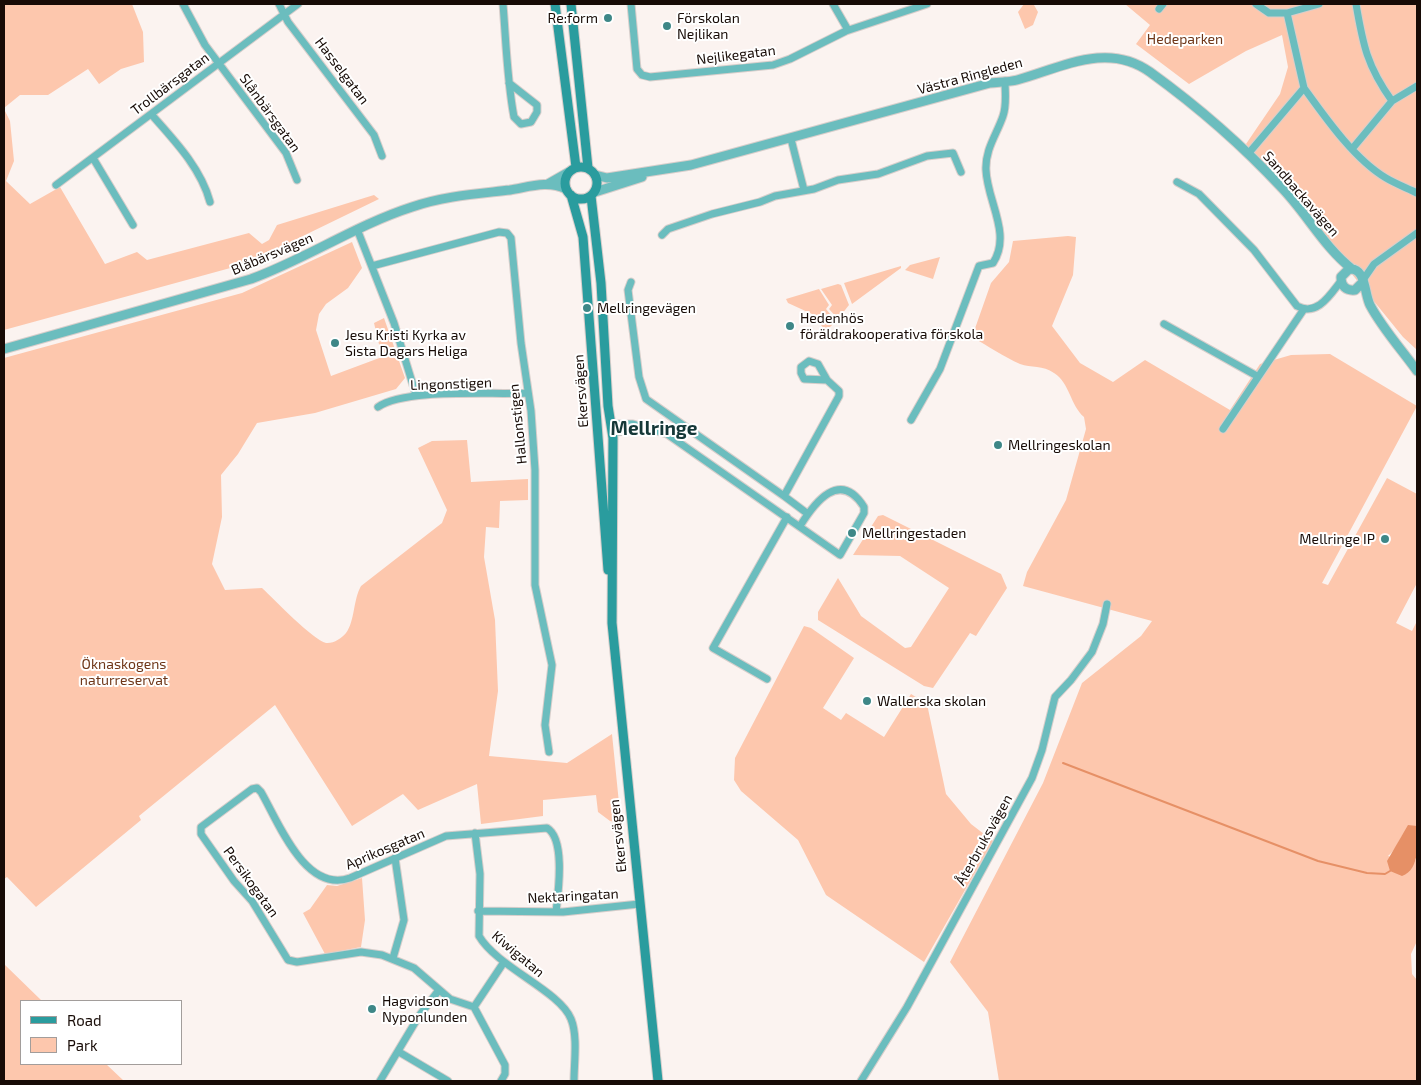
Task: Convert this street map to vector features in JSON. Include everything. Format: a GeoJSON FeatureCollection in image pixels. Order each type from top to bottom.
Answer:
{"type":"FeatureCollection","features":[{"type":"Feature","properties":{"kind":"main road"},"geometry":{"type":"LineString","coordinates":[[555,4],[572,169],[565,180],[568,192],[583,199],[593,194],[598,182],[592,171],[570,4]]}},
{"type":"Feature","properties":{"kind":"main road"},"geometry":{"type":"LineString","coordinates":[[572,169],[592,171]]}},
{"type":"Feature","properties":{"kind":"main road","name":"Ekersvägen"},"geometry":{"type":"LineString","coordinates":[[568,192],[583,237],[598,429],[605,551],[611,587]]}},
{"type":"Feature","properties":{"kind":"main road","name":"Ekersvägen"},"geometry":{"type":"LineString","coordinates":[[593,194],[601,283],[606,385],[611,428],[612,623],[658,1081]]}},
{"type":"Feature","properties":{"kind":"main road"},"geometry":{"type":"LineString","coordinates":[[598,429],[611,428]]}},
{"type":"Feature","properties":{"kind":"street","name":"Slånbärsgatan"},"geometry":{"type":"LineString","coordinates":[[183,4],[196,31],[218,63],[286,153],[297,180]]}},
{"type":"Feature","properties":{"kind":"street","name":"Hasselgatan"},"geometry":{"type":"LineString","coordinates":[[278,4],[285,13],[288,22],[374,135],[382,156]]}},
{"type":"Feature","properties":{"kind":"street","name":"Trollbärsgatan"},"geometry":{"type":"LineString","coordinates":[[56,185],[298,4]]}},
{"type":"Feature","properties":{"kind":"street"},"geometry":{"type":"LineString","coordinates":[[503,4],[509,83],[514,117],[521,124],[531,122],[537,112],[537,105],[509,83]]}},
{"type":"Feature","properties":{"kind":"street","name":"Nejlikegatan"},"geometry":{"type":"LineString","coordinates":[[631,4],[637,69],[646,77],[773,64],[790,59],[848,30],[927,4]]}},
{"type":"Feature","properties":{"kind":"street"},"geometry":{"type":"LineString","coordinates":[[833,4],[848,30]]}},
{"type":"Feature","properties":{"kind":"street"},"geometry":{"type":"LineString","coordinates":[[1256,4],[1269,14],[1287,13],[1319,4]]}},
{"type":"Feature","properties":{"kind":"street"},"geometry":{"type":"LineString","coordinates":[[1356,4],[1365,53],[1374,73],[1392,101]]}},
{"type":"Feature","properties":{"kind":"street"},"geometry":{"type":"LineString","coordinates":[[1287,13],[1304,88],[1332,127],[1352,149],[1385,178],[1417,193]]}},
{"type":"Feature","properties":{"kind":"street","name":"Västra Ringleden"},"geometry":{"type":"LineString","coordinates":[[592,171],[607,178],[633,176],[674,168],[990,83],[1015,81],[1042,70],[1090,58],[1122,58],[1137,63],[1224,132]]}},
{"type":"Feature","properties":{"kind":"street"},"geometry":{"type":"LineString","coordinates":[[911,420],[940,370],[979,266],[993,263],[999,248],[1000,234],[986,168],[992,141],[1005,109],[1005,81]]}},
{"type":"Feature","properties":{"kind":"street"},"geometry":{"type":"LineString","coordinates":[[1352,149],[1392,101],[1417,86]]}},
{"type":"Feature","properties":{"kind":"street"},"geometry":{"type":"LineString","coordinates":[[1248,154],[1304,88]]}},
{"type":"Feature","properties":{"kind":"street"},"geometry":{"type":"LineString","coordinates":[[151,114],[203,181],[210,202]]}},
{"type":"Feature","properties":{"kind":"street","name":"Sandbackavägen"},"geometry":{"type":"LineString","coordinates":[[1224,132],[1248,154],[1301,210],[1334,255],[1354,269]]}},
{"type":"Feature","properties":{"kind":"street"},"geometry":{"type":"LineString","coordinates":[[791,138],[804,190]]}},
{"type":"Feature","properties":{"kind":"street"},"geometry":{"type":"LineString","coordinates":[[662,235],[668,229],[712,214],[814,189],[838,180],[878,174],[910,161],[946,153],[955,155],[962,172]]}},
{"type":"Feature","properties":{"kind":"street"},"geometry":{"type":"LineString","coordinates":[[93,158],[133,225]]}},
{"type":"Feature","properties":{"kind":"street","name":"Blåbärsvägen"},"geometry":{"type":"LineString","coordinates":[[4,349],[251,279],[284,266],[357,229],[412,207],[460,195],[548,184],[572,169]]}},
{"type":"Feature","properties":{"kind":"street","name":"Västra Ringleden"},"geometry":{"type":"LineString","coordinates":[[593,194],[633,176]]}},
{"type":"Feature","properties":{"kind":"street"},"geometry":{"type":"LineString","coordinates":[[1176,182],[1199,194],[1254,250],[1297,306],[1304,310],[1313,309],[1329,297],[1358,288],[1374,264],[1417,233]]}},
{"type":"Feature","properties":{"kind":"street","name":"Blåbärsvägen"},"geometry":{"type":"LineString","coordinates":[[548,184],[568,192]]}},
{"type":"Feature","properties":{"kind":"street"},"geometry":{"type":"LineString","coordinates":[[357,229],[394,323],[416,395]]}},
{"type":"Feature","properties":{"kind":"street","name":"Hallonstigen"},"geometry":{"type":"LineString","coordinates":[[372,266],[499,232],[506,233],[511,238],[535,470],[535,585],[552,665],[545,725],[549,752]]}},
{"type":"Feature","properties":{"kind":"street","name":"Sandbackavägen"},"geometry":{"type":"LineString","coordinates":[[1334,255],[1341,279]]}},
{"type":"Feature","properties":{"kind":"street"},"geometry":{"type":"LineString","coordinates":[[1329,297],[1346,271],[1374,264]]}},
{"type":"Feature","properties":{"kind":"street"},"geometry":{"type":"LineString","coordinates":[[1354,269],[1361,273],[1370,305],[1417,371]]}},
{"type":"Feature","properties":{"kind":"street"},"geometry":{"type":"LineString","coordinates":[[1341,279],[1349,290],[1370,305]]}},
{"type":"Feature","properties":{"kind":"street"},"geometry":{"type":"LineString","coordinates":[[631,282],[628,290],[639,377],[646,399],[808,514]]}},
{"type":"Feature","properties":{"kind":"street"},"geometry":{"type":"LineString","coordinates":[[1223,429],[1257,376],[1304,310]]}},
{"type":"Feature","properties":{"kind":"street"},"geometry":{"type":"LineString","coordinates":[[1164,324],[1257,376]]}},
{"type":"Feature","properties":{"kind":"street"},"geometry":{"type":"LineString","coordinates":[[784,496],[839,396],[835,386],[827,380]]}},
{"type":"Feature","properties":{"kind":"street","name":"Lingonstigen"},"geometry":{"type":"LineString","coordinates":[[378,407],[393,399],[416,395],[528,393]]}},
{"type":"Feature","properties":{"kind":"street"},"geometry":{"type":"LineString","coordinates":[[611,428],[633,424],[641,428],[667,434],[840,556],[864,513],[864,507],[851,492],[840,490],[820,498],[800,526]]}},
{"type":"Feature","properties":{"kind":"street"},"geometry":{"type":"LineString","coordinates":[[767,679],[713,648],[787,517]]}},
{"type":"Feature","properties":{"kind":"street","name":"Återbruksvägen"},"geometry":{"type":"LineString","coordinates":[[861,1081],[906,1006],[1032,778],[1055,696],[1071,680],[1092,652],[1103,624],[1107,604]]}},
{"type":"Feature","properties":{"kind":"street","name":"Aprikosgatan"},"geometry":{"type":"LineString","coordinates":[[202,825],[257,788],[297,856],[319,876],[332,880],[345,879],[446,836],[544,828],[551,830],[561,866],[556,912]]}},
{"type":"Feature","properties":{"kind":"street","name":"Persikogatan"},"geometry":{"type":"LineString","coordinates":[[202,825],[200,829],[201,834],[234,881],[252,900],[288,960],[297,962],[361,952],[393,958],[414,968],[450,999],[474,1007]]}},
{"type":"Feature","properties":{"kind":"street","name":"Kiwigatan"},"geometry":{"type":"LineString","coordinates":[[475,833],[480,874],[479,936],[504,962],[560,1005],[568,1014],[573,1030],[574,1081]]}},
{"type":"Feature","properties":{"kind":"street"},"geometry":{"type":"LineString","coordinates":[[393,958],[404,920],[395,858]]}},
{"type":"Feature","properties":{"kind":"street","name":"Nektaringatan"},"geometry":{"type":"LineString","coordinates":[[478,910],[556,912],[639,904]]}},
{"type":"Feature","properties":{"kind":"street"},"geometry":{"type":"LineString","coordinates":[[501,1081],[505,1074],[505,1065],[478,1011],[474,1007],[504,962]]}},
{"type":"Feature","properties":{"kind":"street"},"geometry":{"type":"LineString","coordinates":[[380,1081],[419,1016],[439,990]]}},
{"type":"Feature","properties":{"kind":"street"},"geometry":{"type":"LineString","coordinates":[[399,1052],[448,1081]]}},
{"type":"Feature","properties":{"kind":"green space"},"geometry":{"type":"Polygon","coordinates":[[[4,4],[132,4],[143,32],[144,62],[121,69],[99,84],[88,69],[48,95],[20,95],[4,108],[4,4]]]}},
{"type":"Feature","properties":{"kind":"green space"},"geometry":{"type":"Polygon","coordinates":[[[1024,4],[1034,5],[1038,12],[1033,25],[1025,29],[1018,12],[1024,4]]]}},
{"type":"Feature","properties":{"kind":"green space","name":"Hedeparken"},"geometry":{"type":"Polygon","coordinates":[[[1125,4],[1417,4],[1417,350],[1403,337],[1246,144],[1280,94],[1288,67],[1282,35],[1246,51],[1189,84],[1136,44],[1150,25],[1125,4]]]}},
{"type":"Feature","properties":{"kind":"green space"},"geometry":{"type":"Polygon","coordinates":[[[4,109],[10,121],[14,161],[6,181],[30,204],[60,187],[105,264],[137,252],[147,260],[249,233],[262,244],[269,240],[277,225],[374,195],[379,199],[270,252],[234,267],[4,330],[4,109]]]}},
{"type":"Feature","properties":{"kind":"green space"},"geometry":{"type":"Polygon","coordinates":[[[1068,236],[1076,237],[1073,275],[1052,326],[1080,363],[1113,382],[1145,360],[1230,410],[1260,364],[1291,355],[1330,354],[1417,406],[1322,583],[1328,585],[1387,478],[1417,494],[1417,583],[1396,623],[1412,631],[1417,621],[1417,826],[1406,831],[1388,856],[1413,865],[1417,857],[1417,941],[1411,954],[1412,974],[1417,980],[1417,1081],[999,1081],[988,1012],[950,962],[1043,783],[1082,683],[1141,636],[1152,621],[1023,586],[1027,572],[1066,500],[1086,429],[1084,417],[1079,412],[1063,382],[1050,370],[1020,364],[972,337],[991,283],[1009,262],[1013,241],[1068,236]]]}},
{"type":"Feature","properties":{"kind":"green space","name":"Öknaskogens naturreservat"},"geometry":{"type":"Polygon","coordinates":[[[352,242],[362,268],[348,288],[326,304],[319,314],[316,330],[331,376],[382,357],[374,323],[384,318],[405,378],[396,389],[315,413],[257,423],[238,454],[221,475],[222,517],[212,564],[225,590],[262,588],[312,635],[326,643],[332,643],[344,635],[349,628],[361,586],[442,523],[447,510],[418,448],[432,441],[467,440],[471,482],[528,479],[528,500],[500,501],[499,528],[486,527],[484,557],[495,620],[498,691],[489,756],[567,763],[612,734],[621,823],[610,821],[598,812],[596,795],[543,800],[543,816],[481,824],[477,784],[418,810],[403,794],[352,826],[275,705],[139,816],[141,820],[36,907],[7,877],[4,879],[4,358],[242,293],[352,242]]]}},
{"type":"Feature","properties":{"kind":"green space"},"geometry":{"type":"Polygon","coordinates":[[[940,257],[933,279],[905,270],[910,265],[940,257]]]}},
{"type":"Feature","properties":{"kind":"green space"},"geometry":{"type":"Polygon","coordinates":[[[901,266],[901,268],[852,304],[844,283],[901,266]]]}},
{"type":"Feature","properties":{"kind":"green space"},"geometry":{"type":"Polygon","coordinates":[[[838,284],[841,285],[849,305],[838,319],[829,309],[832,305],[821,289],[838,284]]]}},
{"type":"Feature","properties":{"kind":"green space"},"geometry":{"type":"Polygon","coordinates":[[[819,289],[829,305],[826,309],[836,321],[826,331],[812,314],[788,303],[786,299],[819,289]]]}},
{"type":"Feature","properties":{"kind":"green space"},"geometry":{"type":"Polygon","coordinates":[[[883,515],[1001,574],[1007,588],[976,636],[970,633],[933,688],[924,686],[818,620],[818,612],[838,578],[861,616],[905,648],[911,647],[949,588],[900,556],[853,555],[878,516],[883,515]]]}},
{"type":"Feature","properties":{"kind":"green space"},"geometry":{"type":"Polygon","coordinates":[[[804,626],[811,628],[854,658],[823,708],[841,720],[846,713],[884,737],[911,694],[927,704],[946,794],[971,824],[993,841],[924,962],[826,895],[798,840],[741,791],[734,780],[735,758],[804,626]]]}},
{"type":"Feature","properties":{"kind":"green space"},"geometry":{"type":"Polygon","coordinates":[[[362,878],[365,920],[361,947],[325,954],[303,913],[310,909],[327,885],[337,886],[362,878]]]}},
{"type":"Feature","properties":{"kind":"green space"},"geometry":{"type":"Polygon","coordinates":[[[4,964],[41,1000],[20,1000],[20,1065],[107,1065],[124,1081],[4,1081],[4,964]]]}},
{"type":"Feature","properties":{"kind":"shaded area"},"geometry":{"type":"Polygon","coordinates":[[[1408,825],[1417,826],[1417,854],[1412,867],[1402,876],[1390,871],[1387,861],[1408,825]]]}},
{"type":"Feature","properties":{"kind":"waterway"},"geometry":{"type":"LineString","coordinates":[[1063,763],[1318,861],[1367,873],[1385,874],[1390,871]]}},
{"type":"Feature","properties":{"kind":"place","name":"Re:form"},"geometry":{"type":"Point","coordinates":[608,18]}},
{"type":"Feature","properties":{"kind":"place","name":"Förskolan Nejlikan"},"geometry":{"type":"Point","coordinates":[667,26]}},
{"type":"Feature","properties":{"kind":"place","name":"Mellringevägen"},"geometry":{"type":"Point","coordinates":[587,308]}},
{"type":"Feature","properties":{"kind":"place","name":"Hedenhös föräldrakooperativa förskola"},"geometry":{"type":"Point","coordinates":[790,326]}},
{"type":"Feature","properties":{"kind":"place","name":"Jesu Kristi Kyrka av Sista Dagars Heliga"},"geometry":{"type":"Point","coordinates":[335,343]}},
{"type":"Feature","properties":{"kind":"place","name":"Mellringeskolan"},"geometry":{"type":"Point","coordinates":[998,445]}},
{"type":"Feature","properties":{"kind":"place","name":"Mellringestaden"},"geometry":{"type":"Point","coordinates":[852,533]}},
{"type":"Feature","properties":{"kind":"place","name":"Mellringe IP"},"geometry":{"type":"Point","coordinates":[1385,539]}},
{"type":"Feature","properties":{"kind":"place","name":"Wallerska skolan"},"geometry":{"type":"Point","coordinates":[867,701]}},
{"type":"Feature","properties":{"kind":"place","name":"Hagvidson Nyponlunden"},"geometry":{"type":"Point","coordinates":[372,1009]}},
{"type":"Feature","properties":{"kind":"district","name":"Mellringe"},"geometry":{"type":"Point","coordinates":[654,429]}}]}
